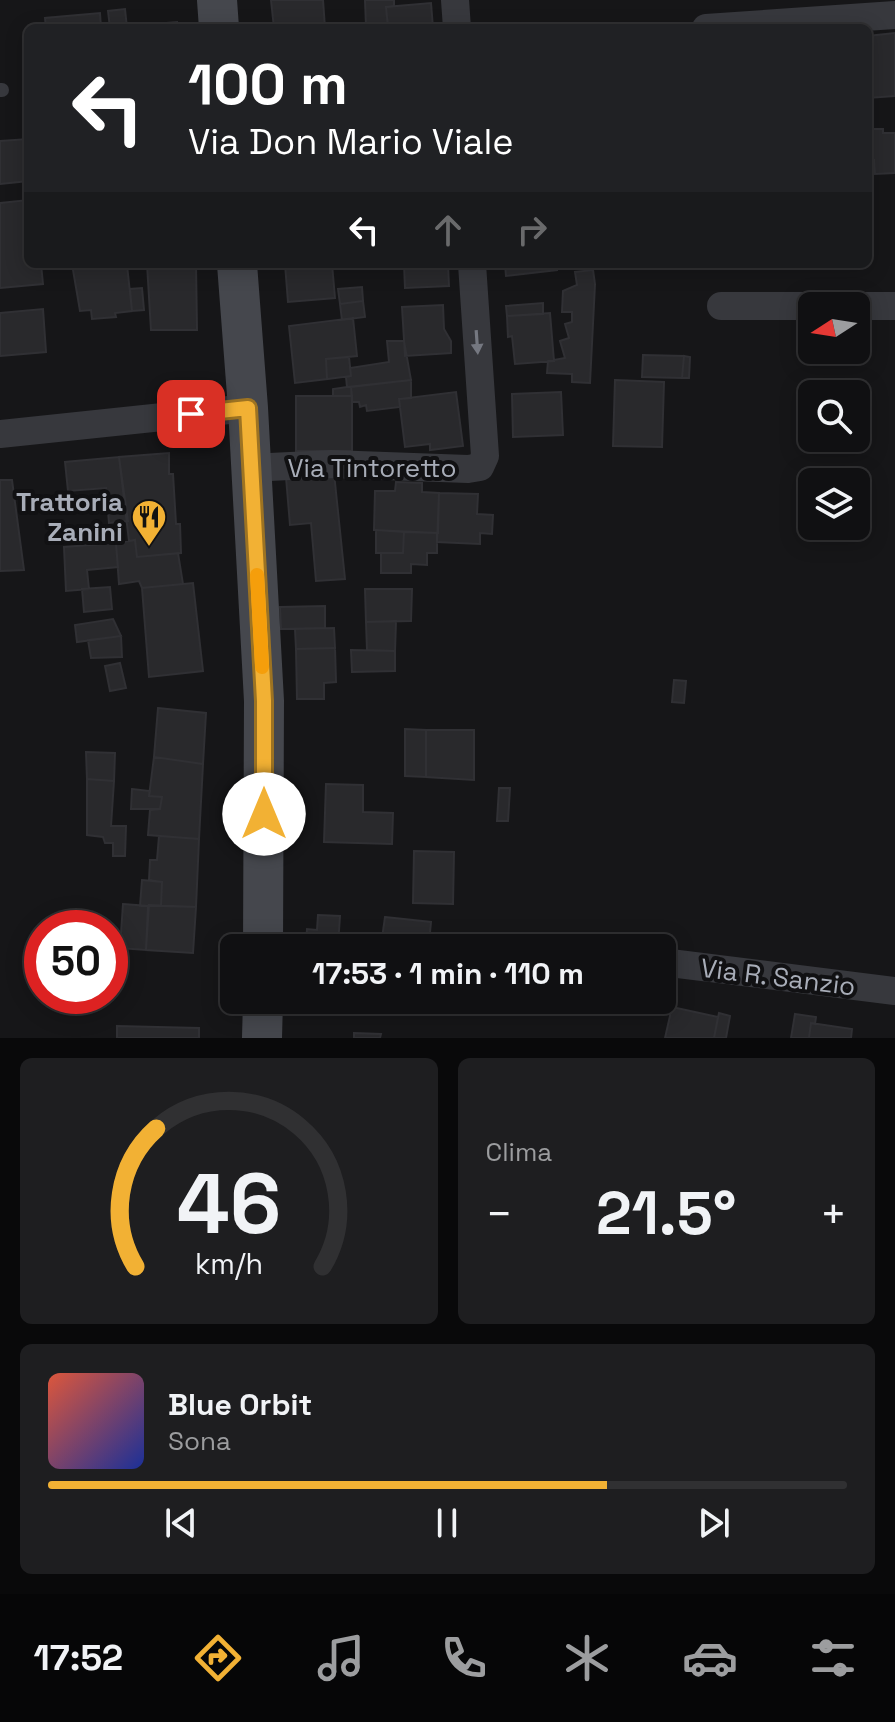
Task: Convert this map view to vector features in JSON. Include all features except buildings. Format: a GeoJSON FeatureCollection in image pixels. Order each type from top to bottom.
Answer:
{"type":"FeatureCollection","features":[{"type":"Feature","properties":{"kind":"main road"},"geometry":{"type":"LineString","coordinates":[[217,0],[219,24]]}},
{"type":"Feature","properties":{"kind":"main road"},"geometry":{"type":"LineString","coordinates":[[237,268],[264,701],[263,934]]}},
{"type":"Feature","properties":{"kind":"main road"},"geometry":{"type":"LineString","coordinates":[[262,1038],[263,1014]]}},
{"type":"Feature","properties":{"kind":"street"},"geometry":{"type":"LineString","coordinates":[[455,0],[457,24]]}},
{"type":"Feature","properties":{"kind":"street"},"geometry":{"type":"LineString","coordinates":[[764,24],[895,15]]}},
{"type":"Feature","properties":{"kind":"street","name":"Via Tintoretto"},"geometry":{"type":"LineString","coordinates":[[251,468],[331,464],[480,467],[485,456],[472,268]]}},
{"type":"Feature","properties":{"kind":"street"},"geometry":{"type":"LineString","coordinates":[[721,306],[895,306]]}},
{"type":"Feature","properties":{"kind":"street"},"geometry":{"type":"LineString","coordinates":[[0,434],[248,408]]}},
{"type":"Feature","properties":{"kind":"street","name":"Via R. Sanzio"},"geometry":{"type":"LineString","coordinates":[[676,964],[895,991]]}},
{"type":"Feature","properties":{"kind":"slow traffic"},"geometry":{"type":"LineString","coordinates":[[257,575],[262,667]]}},
{"type":"Feature","properties":{"kind":"place","name":"Trattoria Zanini"},"geometry":{"type":"Point","coordinates":[149,548]}},
{"type":"Feature","properties":{"kind":"route"},"geometry":{"type":"LineString","coordinates":[[191,414],[248,408],[264,701],[264,814]]}}]}
